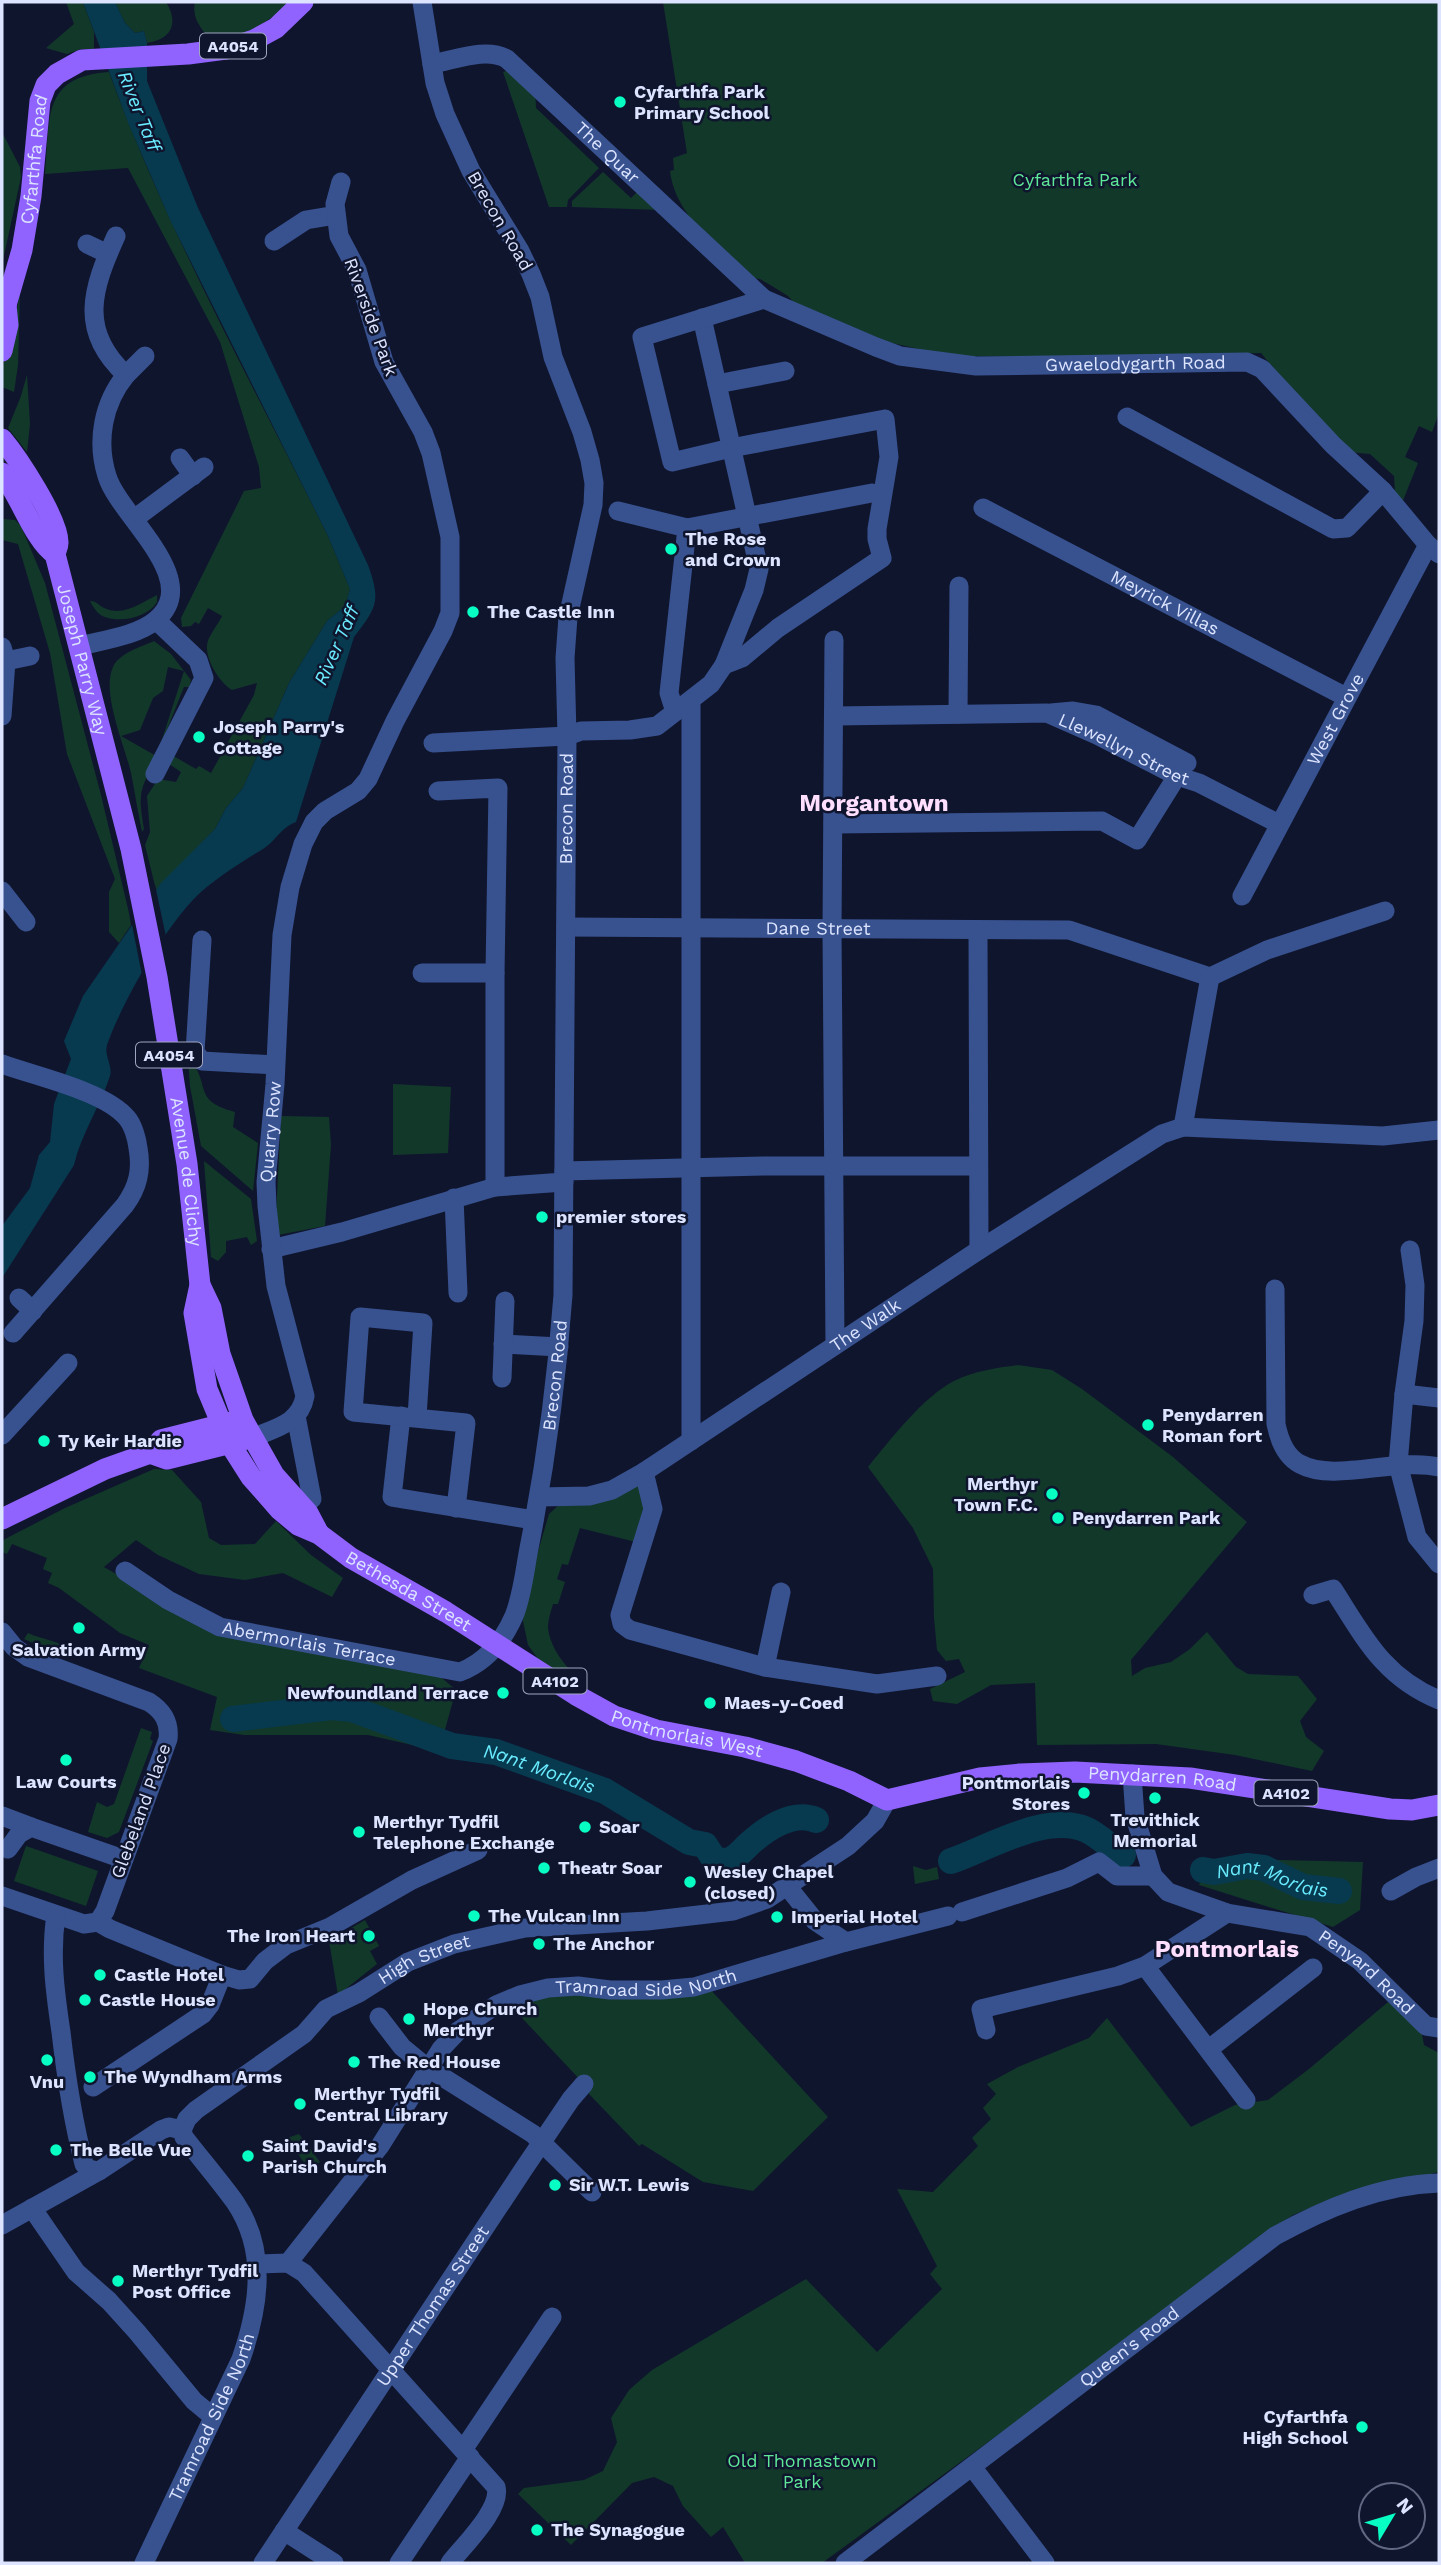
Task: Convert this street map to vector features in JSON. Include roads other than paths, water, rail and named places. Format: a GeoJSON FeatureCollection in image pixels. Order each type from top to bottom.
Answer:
{"type":"FeatureCollection","features":[{"type":"Feature","properties":{"kind":"main road","name":"Cyfarthfa Road"},"geometry":{"type":"LineString","coordinates":[[2,351],[8,325],[4,308],[22,250],[31,196],[40,102],[46,85],[70,65],[95,59],[226,49],[254,40],[276,28],[303,2]]}},
{"type":"Feature","properties":{"kind":"main road","name":"Joseph Parry Way"},"geometry":{"type":"LineString","coordinates":[[2,439],[22,467],[49,515],[58,542],[55,554],[131,849],[157,977]]}},
{"type":"Feature","properties":{"kind":"main road","name":"A4054"},"geometry":{"type":"LineString","coordinates":[[2,473],[18,495],[45,548],[55,554]]}},
{"type":"Feature","properties":{"kind":"main road","name":"Avenue de Clichy"},"geometry":{"type":"LineString","coordinates":[[157,977],[187,1164],[200,1285],[194,1312],[206,1389],[221,1424]]}},
{"type":"Feature","properties":{"kind":"main road","name":"Avenue de Clichy"},"geometry":{"type":"LineString","coordinates":[[200,1285],[211,1308],[220,1354],[247,1429]]}},
{"type":"Feature","properties":{"kind":"main road","name":"A4054"},"geometry":{"type":"LineString","coordinates":[[221,1424],[230,1444]]}},
{"type":"Feature","properties":{"kind":"main road"},"geometry":{"type":"LineString","coordinates":[[3,1516],[95,1474],[150,1454],[161,1440],[221,1424],[247,1429]]}},
{"type":"Feature","properties":{"kind":"main road"},"geometry":{"type":"LineString","coordinates":[[150,1454],[167,1458],[230,1444],[247,1429]]}},
{"type":"Feature","properties":{"kind":"main road","name":"Bethesda Street"},"geometry":{"type":"LineString","coordinates":[[247,1429],[274,1475],[308,1513],[319,1534]]}},
{"type":"Feature","properties":{"kind":"main road","name":"Bethesda Street"},"geometry":{"type":"LineString","coordinates":[[230,1444],[251,1477],[280,1510],[298,1525],[319,1534],[351,1558],[498,1644]]}},
{"type":"Feature","properties":{"kind":"main road","name":"Pontmorlais West"},"geometry":{"type":"LineString","coordinates":[[498,1644],[576,1695],[614,1716],[656,1730],[745,1747],[796,1762],[849,1781],[887,1800]]}},
{"type":"Feature","properties":{"kind":"main road","name":"Penydarren Road"},"geometry":{"type":"LineString","coordinates":[[887,1800],[980,1778],[1020,1774],[1132,1774],[1246,1785],[1390,1809],[1412,1810],[1439,1805]]}},
{"type":"Feature","properties":{"kind":"street","name":"Brecon Road"},"geometry":{"type":"LineString","coordinates":[[422,2],[432,64],[444,114],[457,142],[520,251],[540,297],[553,357],[582,432],[594,483],[593,505],[568,617],[565,658],[567,736],[563,1295],[559,1347],[539,1497],[518,1601],[514,1616],[498,1644]]}},
{"type":"Feature","properties":{"kind":"street","name":"The Quar"},"geometry":{"type":"LineString","coordinates":[[432,64],[487,53],[498,53],[508,59],[764,299]]}},
{"type":"Feature","properties":{"kind":"street","name":"Riverside Park"},"geometry":{"type":"LineString","coordinates":[[314,822],[325,811],[358,791],[368,779],[450,613],[450,537],[431,453],[423,432],[384,362],[356,270],[339,236],[335,204],[341,182]]}},
{"type":"Feature","properties":{"kind":"street"},"geometry":{"type":"LineString","coordinates":[[274,241],[306,220],[336,215]]}},
{"type":"Feature","properties":{"kind":"street"},"geometry":{"type":"LineString","coordinates":[[86,244],[112,245],[95,291],[94,327],[100,346],[126,375]]}},
{"type":"Feature","properties":{"kind":"street"},"geometry":{"type":"LineString","coordinates":[[724,666],[742,658],[778,628],[882,558],[877,529],[888,457],[885,419],[672,462],[642,337],[764,299]]}},
{"type":"Feature","properties":{"kind":"street","name":"Gwaelodygarth Road"},"geometry":{"type":"LineString","coordinates":[[764,299],[900,356],[976,366],[1233,362],[1254,365],[1262,369],[1333,445],[1383,491],[1434,550]]}},
{"type":"Feature","properties":{"kind":"street"},"geometry":{"type":"LineString","coordinates":[[433,743],[567,736],[581,731],[630,730],[657,726],[711,684],[724,666],[754,590],[759,569],[702,318]]}},
{"type":"Feature","properties":{"kind":"street"},"geometry":{"type":"LineString","coordinates":[[80,646],[137,631],[156,620],[169,601],[170,580],[162,561],[107,477],[102,448],[103,422],[114,392],[145,356]]}},
{"type":"Feature","properties":{"kind":"street"},"geometry":{"type":"LineString","coordinates":[[717,384],[785,371]]}},
{"type":"Feature","properties":{"kind":"street"},"geometry":{"type":"LineString","coordinates":[[1127,417],[1333,529],[1347,528],[1383,491]]}},
{"type":"Feature","properties":{"kind":"street"},"geometry":{"type":"LineString","coordinates":[[134,519],[199,472],[180,458]]}},
{"type":"Feature","properties":{"kind":"street"},"geometry":{"type":"LineString","coordinates":[[618,511],[687,528],[872,493]]}},
{"type":"Feature","properties":{"kind":"street","name":"Meyrick Villas"},"geometry":{"type":"LineString","coordinates":[[983,508],[1346,697]]}},
{"type":"Feature","properties":{"kind":"street"},"geometry":{"type":"LineString","coordinates":[[687,528],[669,694],[683,706],[691,928],[691,1441]]}},
{"type":"Feature","properties":{"kind":"street","name":"West Grove"},"geometry":{"type":"LineString","coordinates":[[1242,895],[1346,697],[1434,550]]}},
{"type":"Feature","properties":{"kind":"street"},"geometry":{"type":"LineString","coordinates":[[958,713],[959,586]]}},
{"type":"Feature","properties":{"kind":"street"},"geometry":{"type":"LineString","coordinates":[[156,620],[198,660],[204,678],[163,771]]}},
{"type":"Feature","properties":{"kind":"street"},"geometry":{"type":"LineString","coordinates":[[834,640],[832,929],[835,1345]]}},
{"type":"Feature","properties":{"kind":"street"},"geometry":{"type":"LineString","coordinates":[[2,716],[4,654],[30,656]]}},
{"type":"Feature","properties":{"kind":"street","name":"Llewellyn Street"},"geometry":{"type":"LineString","coordinates":[[834,716],[1047,713],[1182,769],[1199,783],[1279,824]]}},
{"type":"Feature","properties":{"kind":"street"},"geometry":{"type":"LineString","coordinates":[[833,824],[1102,821],[1137,840],[1182,769]]}},
{"type":"Feature","properties":{"kind":"street"},"geometry":{"type":"LineString","coordinates":[[438,791],[498,788],[495,1187]]}},
{"type":"Feature","properties":{"kind":"street","name":"Quarry Row"},"geometry":{"type":"LineString","coordinates":[[296,1416],[303,1408],[303,1384],[285,1322],[271,1249],[266,1182],[282,935],[299,856],[314,822]]}},
{"type":"Feature","properties":{"kind":"street"},"geometry":{"type":"LineString","coordinates":[[2,891],[15,919]]}},
{"type":"Feature","properties":{"kind":"street"},"geometry":{"type":"LineString","coordinates":[[1385,911],[1267,950],[1210,977],[1183,1127],[1384,1136],[1439,1130]]}},
{"type":"Feature","properties":{"kind":"street","name":"Dane Street"},"geometry":{"type":"LineString","coordinates":[[566,928],[1069,930],[1210,977]]}},
{"type":"Feature","properties":{"kind":"street"},"geometry":{"type":"LineString","coordinates":[[978,930],[979,1250]]}},
{"type":"Feature","properties":{"kind":"street"},"geometry":{"type":"LineString","coordinates":[[202,940],[195,1052],[202,1061],[275,1065]]}},
{"type":"Feature","properties":{"kind":"street"},"geometry":{"type":"LineString","coordinates":[[422,973],[495,973]]}},
{"type":"Feature","properties":{"kind":"street"},"geometry":{"type":"LineString","coordinates":[[2,1064],[55,1081],[103,1101],[127,1118],[136,1138],[141,1161],[139,1180],[133,1193],[26,1305],[13,1333]]}},
{"type":"Feature","properties":{"kind":"street","name":"The Walk"},"geometry":{"type":"LineString","coordinates":[[539,1497],[589,1496],[612,1490],[644,1472],[979,1250],[1162,1134],[1183,1127]]}},
{"type":"Feature","properties":{"kind":"street"},"geometry":{"type":"LineString","coordinates":[[271,1249],[342,1232],[495,1187],[564,1176],[763,1166],[978,1167]]}},
{"type":"Feature","properties":{"kind":"street"},"geometry":{"type":"LineString","coordinates":[[454,1198],[458,1293]]}},
{"type":"Feature","properties":{"kind":"street"},"geometry":{"type":"LineString","coordinates":[[1410,1250],[1415,1286],[1414,1321],[1398,1464],[1417,1537],[1439,1564]]}},
{"type":"Feature","properties":{"kind":"street"},"geometry":{"type":"LineString","coordinates":[[1275,1289],[1276,1424],[1279,1439],[1288,1454],[1299,1464],[1324,1470],[1398,1464],[1439,1467]]}},
{"type":"Feature","properties":{"kind":"street"},"geometry":{"type":"LineString","coordinates":[[502,1378],[505,1301]]}},
{"type":"Feature","properties":{"kind":"street"},"geometry":{"type":"LineString","coordinates":[[456,1508],[466,1423],[409,1417],[353,1412],[360,1317],[423,1323],[409,1417],[392,1497],[456,1508],[534,1520]]}},
{"type":"Feature","properties":{"kind":"street"},"geometry":{"type":"LineString","coordinates":[[503,1344],[559,1347]]}},
{"type":"Feature","properties":{"kind":"street"},"geometry":{"type":"LineString","coordinates":[[2,1435],[68,1363]]}},
{"type":"Feature","properties":{"kind":"street"},"geometry":{"type":"LineString","coordinates":[[1404,1394],[1439,1398]]}},
{"type":"Feature","properties":{"kind":"street"},"geometry":{"type":"LineString","coordinates":[[247,1429],[275,1428],[296,1416],[312,1499]]}},
{"type":"Feature","properties":{"kind":"street"},"geometry":{"type":"LineString","coordinates":[[644,1472],[653,1508],[621,1615],[622,1625],[631,1630],[765,1667],[877,1684],[937,1675]]}},
{"type":"Feature","properties":{"kind":"street","name":"Abermorlais Terrace"},"geometry":{"type":"LineString","coordinates":[[125,1571],[168,1600],[220,1627],[460,1672],[475,1664],[498,1644]]}},
{"type":"Feature","properties":{"kind":"street"},"geometry":{"type":"LineString","coordinates":[[1313,1595],[1333,1590],[1364,1641],[1378,1658],[1403,1679],[1439,1700]]}},
{"type":"Feature","properties":{"kind":"street"},"geometry":{"type":"LineString","coordinates":[[765,1667],[780,1592]]}},
{"type":"Feature","properties":{"kind":"street","name":"Glebeland Place"},"geometry":{"type":"LineString","coordinates":[[2,1632],[14,1647],[28,1657],[149,1702],[164,1715],[169,1731],[168,1739],[105,1911],[98,1922]]}},
{"type":"Feature","properties":{"kind":"street"},"geometry":{"type":"LineString","coordinates":[[1132,1774],[1135,1817],[1153,1876]]}},
{"type":"Feature","properties":{"kind":"street","name":"High Street"},"geometry":{"type":"LineString","coordinates":[[182,2130],[187,2119],[196,2110],[304,2034],[319,2015],[408,1962],[454,1944],[525,1927],[647,1921],[733,1911],[766,1899],[848,1846],[876,1821],[887,1800]]}},
{"type":"Feature","properties":{"kind":"street"},"geometry":{"type":"LineString","coordinates":[[2,1816],[124,1859]]}},
{"type":"Feature","properties":{"kind":"street"},"geometry":{"type":"LineString","coordinates":[[8,1849],[19,1834],[31,1827]]}},
{"type":"Feature","properties":{"kind":"street"},"geometry":{"type":"LineString","coordinates":[[2,1896],[84,1924],[98,1922],[222,1975],[239,1980],[250,1979],[265,1961],[286,1945],[330,1927],[412,1880],[478,1850]]}},
{"type":"Feature","properties":{"kind":"street","name":"Tramroad Side North"},"geometry":{"type":"LineString","coordinates":[[288,2263],[380,2146],[441,2049],[458,2031],[496,2005],[548,1988],[578,1986],[610,1990],[694,1987],[846,1942],[955,1914],[1067,1878],[1099,1862],[1117,1876],[1153,1876]]}},
{"type":"Feature","properties":{"kind":"street"},"geometry":{"type":"LineString","coordinates":[[1391,1891],[1439,1868]]}},
{"type":"Feature","properties":{"kind":"street","name":"Penyard Road"},"geometry":{"type":"LineString","coordinates":[[1153,1876],[1168,1892],[1227,1913],[1310,1927],[1360,1961],[1426,2026],[1439,2028]]}},
{"type":"Feature","properties":{"kind":"street"},"geometry":{"type":"LineString","coordinates":[[787,1886],[815,1921],[846,1942]]}},
{"type":"Feature","properties":{"kind":"street"},"geometry":{"type":"LineString","coordinates":[[986,2030],[981,2009],[1118,1976],[1145,1966],[1227,1913]]}},
{"type":"Feature","properties":{"kind":"street"},"geometry":{"type":"LineString","coordinates":[[56,1915],[52,1965],[66,2076],[84,2164],[88,2169],[99,2171]]}},
{"type":"Feature","properties":{"kind":"street"},"geometry":{"type":"LineString","coordinates":[[1145,1966],[1246,2100]]}},
{"type":"Feature","properties":{"kind":"street"},"geometry":{"type":"LineString","coordinates":[[1209,2049],[1313,1968]]}},
{"type":"Feature","properties":{"kind":"street"},"geometry":{"type":"LineString","coordinates":[[93,2087],[203,2014],[210,2005],[222,1975]]}},
{"type":"Feature","properties":{"kind":"street"},"geometry":{"type":"LineString","coordinates":[[379,2017],[402,2047],[429,2069],[533,2134],[592,2192]]}},
{"type":"Feature","properties":{"kind":"street","name":"Upper Thomas Street"},"geometry":{"type":"LineString","coordinates":[[263,2563],[571,2099],[584,2084]]}},
{"type":"Feature","properties":{"kind":"street"},"geometry":{"type":"LineString","coordinates":[[2,2225],[99,2171],[161,2130],[169,2127],[182,2130]]}},
{"type":"Feature","properties":{"kind":"street","name":"Tramroad Side North"},"geometry":{"type":"LineString","coordinates":[[144,2563],[241,2359],[251,2329],[259,2288],[258,2264],[246,2222],[236,2203],[184,2137],[182,2130]]}},
{"type":"Feature","properties":{"kind":"street","name":"Queen's Road"},"geometry":{"type":"LineString","coordinates":[[845,2563],[870,2556],[973,2468],[1275,2236],[1340,2203],[1420,2183],[1439,2183]]}},
{"type":"Feature","properties":{"kind":"street"},"geometry":{"type":"LineString","coordinates":[[32,2208],[76,2272],[108,2301],[194,2401],[212,2416]]}},
{"type":"Feature","properties":{"kind":"street"},"geometry":{"type":"LineString","coordinates":[[258,2264],[288,2263],[304,2273],[496,2487],[498,2494],[494,2508],[450,2563]]}},
{"type":"Feature","properties":{"kind":"street"},"geometry":{"type":"LineString","coordinates":[[400,2563],[552,2317]]}},
{"type":"Feature","properties":{"kind":"street"},"geometry":{"type":"LineString","coordinates":[[973,2468],[1045,2563]]}},
{"type":"Feature","properties":{"kind":"street"},"geometry":{"type":"LineString","coordinates":[[284,2531],[334,2563]]}},
{"type":"Feature","properties":{"kind":"water","name":"River Taff"},"geometry":{"type":"Polygon","coordinates":[[[83,2],[115,2],[125,23],[135,33],[144,31],[147,43],[147,81],[198,208],[368,565],[375,596],[372,611],[354,637],[296,822],[268,846],[202,891],[175,922],[147,963],[123,1007],[107,1045],[110,1076],[81,1142],[74,1165],[2,1278],[2,1226],[30,1188],[39,1155],[50,1142],[54,1104],[71,1059],[64,1041],[83,996],[161,883],[215,829],[226,808],[243,788],[289,683],[327,621],[345,606],[350,589],[328,536],[171,222],[129,125],[83,2]]]}},
{"type":"Feature","properties":{"kind":"waterway","name":"Nant Morlais"},"geometry":{"type":"LineString","coordinates":[[233,1719],[332,1707],[352,1709],[452,1746],[496,1752],[605,1791],[689,1842],[705,1845],[714,1859],[722,1861],[735,1857],[779,1823],[797,1818],[816,1820]]}},
{"type":"Feature","properties":{"kind":"waterway","name":"Nant Morlais"},"geometry":{"type":"LineString","coordinates":[[951,1861],[1018,1834],[1054,1825],[1087,1830],[1123,1855]]}},
{"type":"Feature","properties":{"kind":"waterway","name":"Nant Morlais"},"geometry":{"type":"LineString","coordinates":[[1203,1870],[1214,1872],[1247,1866],[1264,1868],[1303,1887],[1339,1891]]}},
{"type":"Feature","properties":{"kind":"place","name":"Cyfarthfa Park Primary School"},"geometry":{"type":"Point","coordinates":[620,102]}},
{"type":"Feature","properties":{"kind":"place","name":"The Rose and Crown"},"geometry":{"type":"Point","coordinates":[671,549]}},
{"type":"Feature","properties":{"kind":"place","name":"The Castle Inn"},"geometry":{"type":"Point","coordinates":[473,612]}},
{"type":"Feature","properties":{"kind":"place","name":"Joseph Parry's Cottage"},"geometry":{"type":"Point","coordinates":[199,737]}},
{"type":"Feature","properties":{"kind":"place","name":"premier stores"},"geometry":{"type":"Point","coordinates":[542,1217]}},
{"type":"Feature","properties":{"kind":"place","name":"Penydarren Roman fort"},"geometry":{"type":"Point","coordinates":[1148,1425]}},
{"type":"Feature","properties":{"kind":"place","name":"Ty Keir Hardie"},"geometry":{"type":"Point","coordinates":[44,1441]}},
{"type":"Feature","properties":{"kind":"place","name":"Merthyr Town F.C."},"geometry":{"type":"Point","coordinates":[1052,1494]}},
{"type":"Feature","properties":{"kind":"place","name":"Penydarren Park"},"geometry":{"type":"Point","coordinates":[1058,1518]}},
{"type":"Feature","properties":{"kind":"place","name":"Salvation Army"},"geometry":{"type":"Point","coordinates":[79,1628]}},
{"type":"Feature","properties":{"kind":"place","name":"Newfoundland Terrace"},"geometry":{"type":"Point","coordinates":[503,1693]}},
{"type":"Feature","properties":{"kind":"place","name":"Maes-y-Coed"},"geometry":{"type":"Point","coordinates":[710,1703]}},
{"type":"Feature","properties":{"kind":"place","name":"Law Courts"},"geometry":{"type":"Point","coordinates":[66,1760]}},
{"type":"Feature","properties":{"kind":"place","name":"Pontmorlais Stores"},"geometry":{"type":"Point","coordinates":[1084,1793]}},
{"type":"Feature","properties":{"kind":"place","name":"Trevithick Memorial"},"geometry":{"type":"Point","coordinates":[1155,1798]}},
{"type":"Feature","properties":{"kind":"place","name":"Soar"},"geometry":{"type":"Point","coordinates":[585,1827]}},
{"type":"Feature","properties":{"kind":"place","name":"Merthyr Tydfil Telephone Exchange"},"geometry":{"type":"Point","coordinates":[359,1832]}},
{"type":"Feature","properties":{"kind":"place","name":"Theatr Soar"},"geometry":{"type":"Point","coordinates":[544,1868]}},
{"type":"Feature","properties":{"kind":"place","name":"Wesley Chapel (closed)"},"geometry":{"type":"Point","coordinates":[690,1882]}},
{"type":"Feature","properties":{"kind":"place","name":"The Vulcan Inn"},"geometry":{"type":"Point","coordinates":[474,1916]}},
{"type":"Feature","properties":{"kind":"place","name":"Imperial Hotel"},"geometry":{"type":"Point","coordinates":[777,1917]}},
{"type":"Feature","properties":{"kind":"place","name":"The Iron Heart"},"geometry":{"type":"Point","coordinates":[369,1936]}},
{"type":"Feature","properties":{"kind":"place","name":"The Anchor"},"geometry":{"type":"Point","coordinates":[539,1944]}},
{"type":"Feature","properties":{"kind":"place","name":"Castle Hotel"},"geometry":{"type":"Point","coordinates":[100,1975]}},
{"type":"Feature","properties":{"kind":"place","name":"Castle House"},"geometry":{"type":"Point","coordinates":[85,2000]}},
{"type":"Feature","properties":{"kind":"place","name":"Hope Church Merthyr"},"geometry":{"type":"Point","coordinates":[409,2019]}},
{"type":"Feature","properties":{"kind":"place","name":"Vnu"},"geometry":{"type":"Point","coordinates":[47,2060]}},
{"type":"Feature","properties":{"kind":"place","name":"The Red House"},"geometry":{"type":"Point","coordinates":[354,2062]}},
{"type":"Feature","properties":{"kind":"place","name":"The Wyndham Arms"},"geometry":{"type":"Point","coordinates":[90,2077]}},
{"type":"Feature","properties":{"kind":"place","name":"Merthyr Tydfil Central Library"},"geometry":{"type":"Point","coordinates":[300,2104]}},
{"type":"Feature","properties":{"kind":"place","name":"The Belle Vue"},"geometry":{"type":"Point","coordinates":[56,2150]}},
{"type":"Feature","properties":{"kind":"place","name":"Saint David's Parish Church"},"geometry":{"type":"Point","coordinates":[248,2156]}},
{"type":"Feature","properties":{"kind":"place","name":"Sir W.T. Lewis"},"geometry":{"type":"Point","coordinates":[555,2185]}},
{"type":"Feature","properties":{"kind":"place","name":"Merthyr Tydfil Post Office"},"geometry":{"type":"Point","coordinates":[118,2281]}},
{"type":"Feature","properties":{"kind":"place","name":"Cyfarthfa High School"},"geometry":{"type":"Point","coordinates":[1362,2427]}},
{"type":"Feature","properties":{"kind":"place","name":"The Synagogue"},"geometry":{"type":"Point","coordinates":[537,2530]}},
{"type":"Feature","properties":{"kind":"district","name":"Morgantown"},"geometry":{"type":"Point","coordinates":[874,803]}},
{"type":"Feature","properties":{"kind":"district","name":"Pontmorlais"},"geometry":{"type":"Point","coordinates":[1227,1949]}},
{"type":"Feature","properties":{"kind":"park label","name":"Cyfarthfa Park"},"geometry":{"type":"Point","coordinates":[1075,180]}},
{"type":"Feature","properties":{"kind":"park label","name":"Old Thomastown Park"},"geometry":{"type":"Point","coordinates":[802,2471]}}]}
